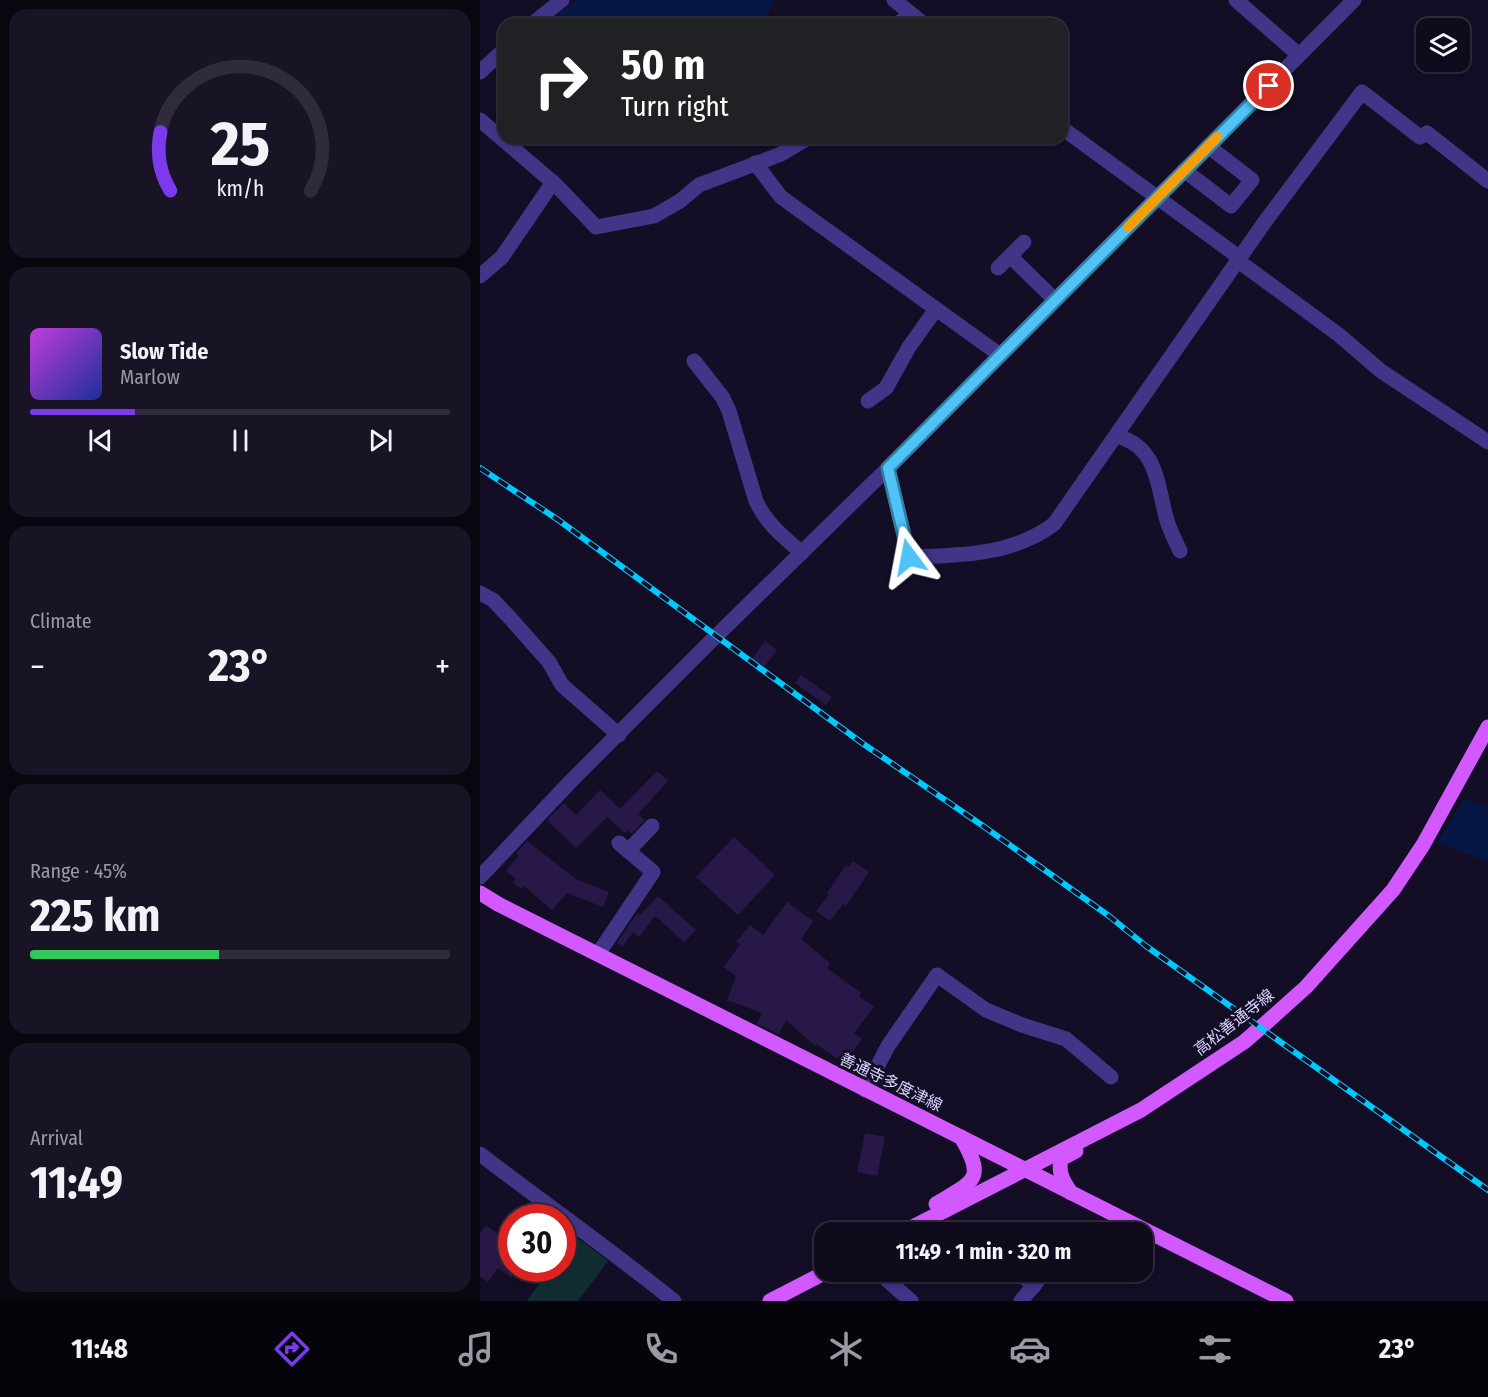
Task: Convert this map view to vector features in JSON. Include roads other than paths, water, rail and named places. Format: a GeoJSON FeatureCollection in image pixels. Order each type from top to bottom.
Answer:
{"type":"FeatureCollection","features":[{"type":"Feature","properties":{"kind":"main road","name":"高松善通寺線"},"geometry":{"type":"LineString","coordinates":[[920,1222],[1141,1110],[1244,1042],[1267,1022],[1306,987],[1393,890],[1423,845],[1488,727]]}},
{"type":"Feature","properties":{"kind":"main road","name":"善通寺多度津線"},"geometry":{"type":"LineString","coordinates":[[480,893],[1024,1169],[1115,1222]]}},
{"type":"Feature","properties":{"kind":"main road"},"geometry":{"type":"LineString","coordinates":[[1072,1195],[1061,1178],[1059,1170],[1061,1159],[1123,1126],[1141,1110]]}},
{"type":"Feature","properties":{"kind":"main road"},"geometry":{"type":"LineString","coordinates":[[907,1222],[961,1189],[973,1178],[976,1169],[961,1137]]}},
{"type":"Feature","properties":{"kind":"main road"},"geometry":{"type":"LineString","coordinates":[[993,1154],[1002,1170],[996,1183]]}},
{"type":"Feature","properties":{"kind":"main road","name":"善通寺多度津線"},"geometry":{"type":"LineString","coordinates":[[1153,1241],[1286,1301]]}},
{"type":"Feature","properties":{"kind":"main road"},"geometry":{"type":"LineString","coordinates":[[770,1301],[814,1278]]}},
{"type":"Feature","properties":{"kind":"street"},"geometry":{"type":"LineString","coordinates":[[540,18],[562,0]]}},
{"type":"Feature","properties":{"kind":"street"},"geometry":{"type":"LineString","coordinates":[[894,0],[916,18]]}},
{"type":"Feature","properties":{"kind":"street"},"geometry":{"type":"LineString","coordinates":[[1236,0],[1299,56]]}},
{"type":"Feature","properties":{"kind":"street"},"geometry":{"type":"LineString","coordinates":[[480,877],[710,642],[888,468],[1354,0]]}},
{"type":"Feature","properties":{"kind":"street"},"geometry":{"type":"LineString","coordinates":[[905,18],[910,14]]}},
{"type":"Feature","properties":{"kind":"street"},"geometry":{"type":"LineString","coordinates":[[480,72],[498,56]]}},
{"type":"Feature","properties":{"kind":"street"},"geometry":{"type":"LineString","coordinates":[[888,468],[909,557],[969,556],[1022,542],[1054,524],[1264,223],[1362,92],[1420,137],[1427,133],[1488,181]]}},
{"type":"Feature","properties":{"kind":"street"},"geometry":{"type":"LineString","coordinates":[[480,120],[498,135]]}},
{"type":"Feature","properties":{"kind":"street"},"geometry":{"type":"LineString","coordinates":[[1068,132],[1232,252],[1239,260],[1339,334],[1381,371],[1488,442]]}},
{"type":"Feature","properties":{"kind":"street"},"geometry":{"type":"LineString","coordinates":[[508,144],[553,182],[596,227],[654,216],[680,201],[699,185],[781,154],[798,144]]}},
{"type":"Feature","properties":{"kind":"street"},"geometry":{"type":"LineString","coordinates":[[1184,170],[1231,206],[1252,180],[1208,146]]}},
{"type":"Feature","properties":{"kind":"street"},"geometry":{"type":"LineString","coordinates":[[755,163],[781,197],[1000,355]]}},
{"type":"Feature","properties":{"kind":"street"},"geometry":{"type":"LineString","coordinates":[[480,276],[502,257],[553,182]]}},
{"type":"Feature","properties":{"kind":"street"},"geometry":{"type":"LineString","coordinates":[[998,268],[1024,242]]}},
{"type":"Feature","properties":{"kind":"street"},"geometry":{"type":"LineString","coordinates":[[1010,256],[1055,300]]}},
{"type":"Feature","properties":{"kind":"street"},"geometry":{"type":"LineString","coordinates":[[868,401],[885,388],[909,347],[936,309]]}},
{"type":"Feature","properties":{"kind":"street"},"geometry":{"type":"LineString","coordinates":[[694,361],[723,398],[729,411],[762,514],[802,553]]}},
{"type":"Feature","properties":{"kind":"street"},"geometry":{"type":"LineString","coordinates":[[1116,436],[1127,439],[1147,453],[1161,492],[1166,519],[1180,551]]}},
{"type":"Feature","properties":{"kind":"street"},"geometry":{"type":"LineString","coordinates":[[480,593],[493,600],[512,619],[549,662],[562,685],[619,735]]}},
{"type":"Feature","properties":{"kind":"street"},"geometry":{"type":"LineString","coordinates":[[598,954],[641,899],[653,872],[623,847],[652,826]]}},
{"type":"Feature","properties":{"kind":"street"},"geometry":{"type":"LineString","coordinates":[[865,1090],[888,1046],[937,975],[986,1010],[1022,1025],[1066,1039],[1111,1077]]}},
{"type":"Feature","properties":{"kind":"street"},"geometry":{"type":"LineString","coordinates":[[480,1154],[562,1218],[618,1255],[674,1301]]}},
{"type":"Feature","properties":{"kind":"street"},"geometry":{"type":"LineString","coordinates":[[890,1282],[911,1301]]}},
{"type":"Feature","properties":{"kind":"street"},"geometry":{"type":"LineString","coordinates":[[1030,1282],[1034,1286]]}},
{"type":"Feature","properties":{"kind":"street"},"geometry":{"type":"LineString","coordinates":[[1021,1301],[1037,1282]]}},
{"type":"Feature","properties":{"kind":"water"},"geometry":{"type":"Polygon","coordinates":[[[578,0],[774,0],[766,18],[551,18],[578,0]]]}},
{"type":"Feature","properties":{"kind":"water"},"geometry":{"type":"Polygon","coordinates":[[[1464,799],[1488,806],[1488,862],[1437,843],[1464,799]]]}},
{"type":"Feature","properties":{"kind":"railway"},"geometry":{"type":"LineString","coordinates":[[480,468],[557,519],[862,743],[986,828],[1109,916],[1146,946],[1488,1190]]}}]}
